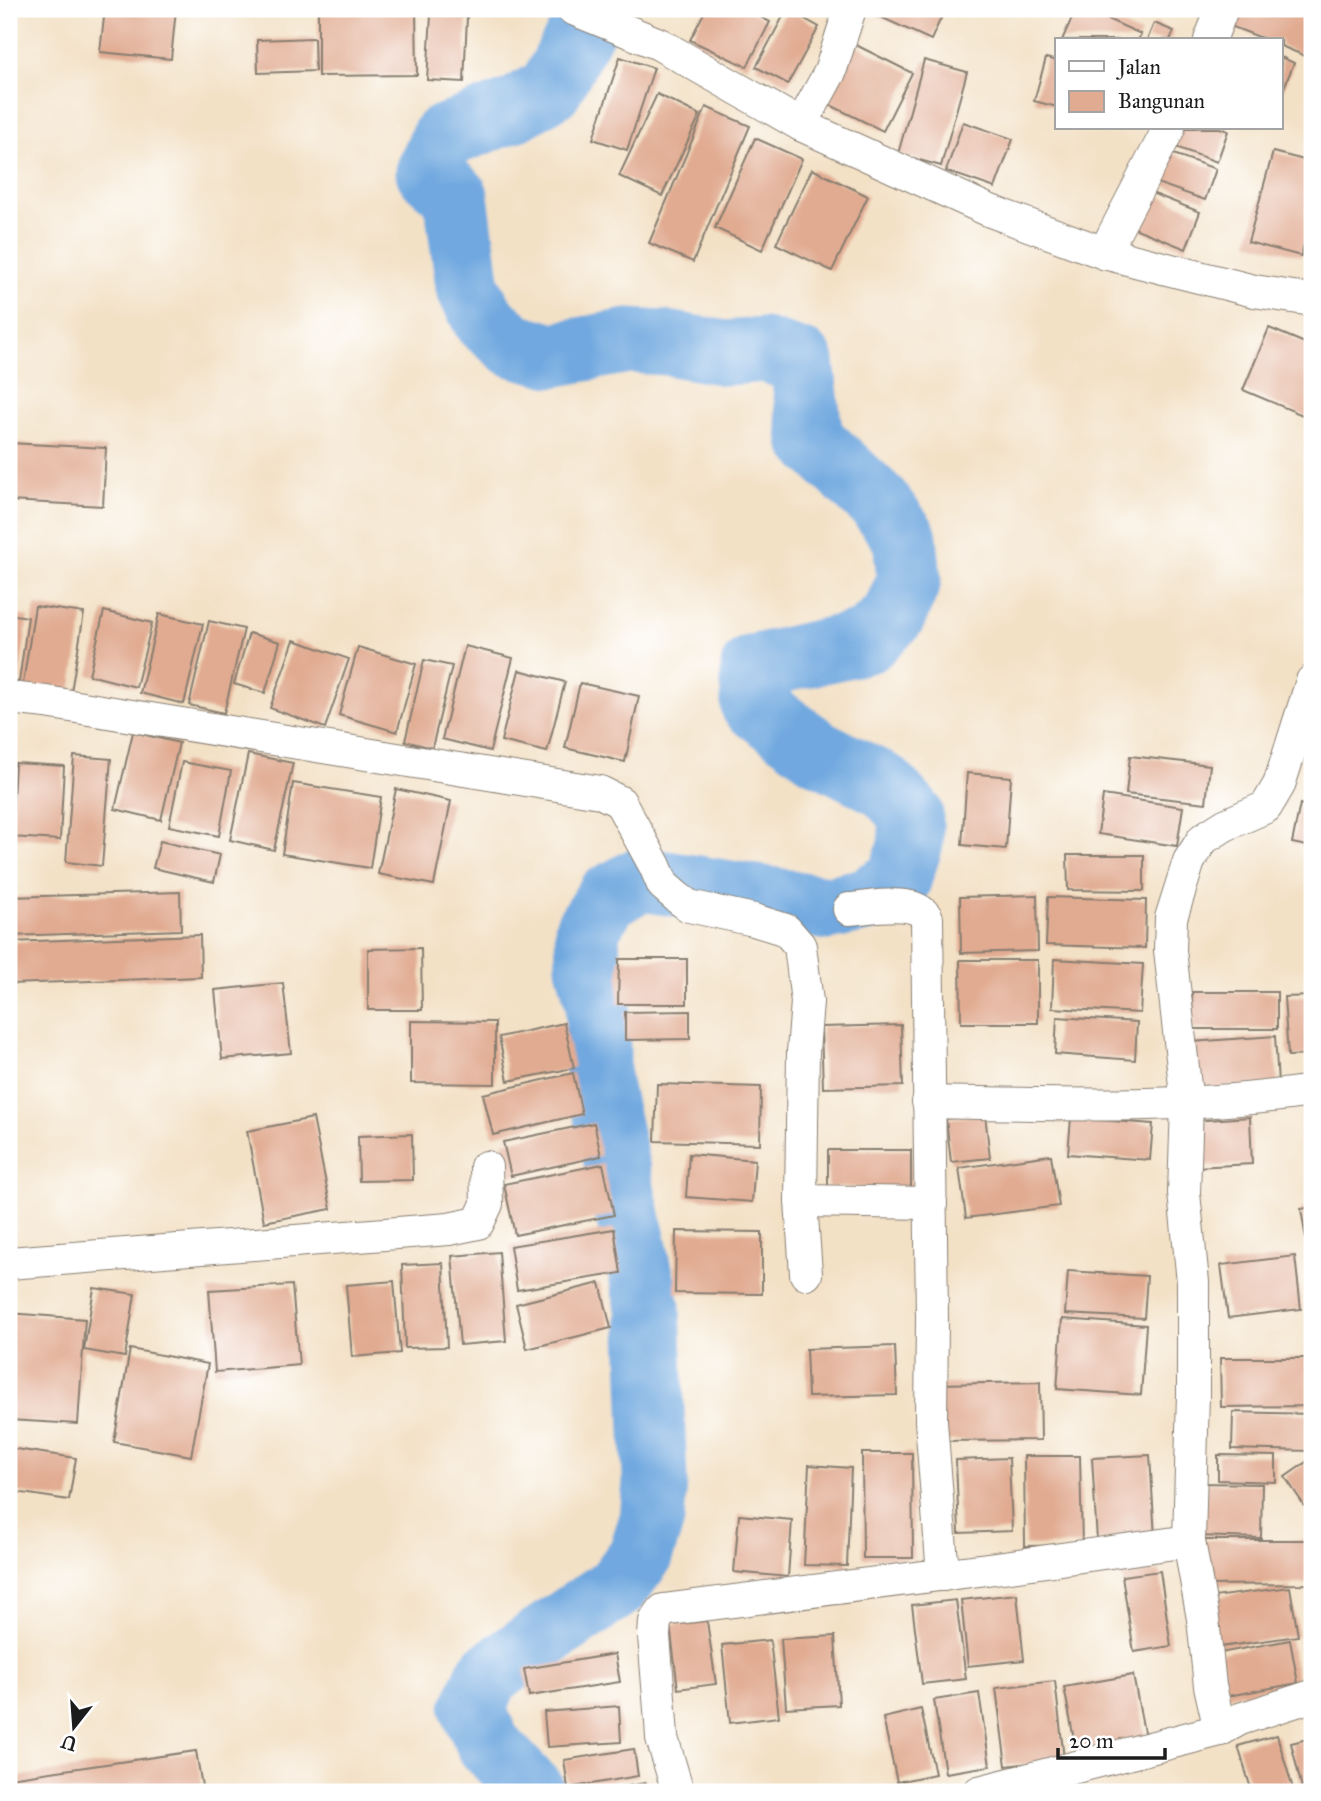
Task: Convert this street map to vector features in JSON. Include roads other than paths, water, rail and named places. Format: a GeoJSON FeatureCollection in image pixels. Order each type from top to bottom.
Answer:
{"type":"FeatureCollection","features":[{"type":"Feature","properties":{"kind":"street"},"geometry":{"type":"LineString","coordinates":[[573,9],[659,44],[801,125],[988,210],[1104,253],[1254,292],[1312,300]]}},
{"type":"Feature","properties":{"kind":"street"},"geometry":{"type":"LineString","coordinates":[[801,125],[830,72],[850,9]]}},
{"type":"Feature","properties":{"kind":"street"},"geometry":{"type":"LineString","coordinates":[[1211,38],[1222,9]]}},
{"type":"Feature","properties":{"kind":"street"},"geometry":{"type":"LineString","coordinates":[[1104,253],[1168,130]]}},
{"type":"Feature","properties":{"kind":"street"},"geometry":{"type":"LineString","coordinates":[[1220,1730],[1210,1686],[1203,1619],[1189,1541],[1193,1282],[1184,1193],[1187,1104],[1170,950],[1171,918],[1189,862],[1203,839],[1225,825],[1266,807],[1279,785],[1312,681]]}},
{"type":"Feature","properties":{"kind":"street"},"geometry":{"type":"LineString","coordinates":[[9,698],[600,792],[620,802],[663,885],[689,906],[786,930],[800,946],[807,1002],[803,1052],[801,1201],[806,1275]]}},
{"type":"Feature","properties":{"kind":"street"},"geometry":{"type":"LineString","coordinates":[[849,909],[902,905],[913,907],[926,916],[929,960],[931,1421],[943,1575]]}},
{"type":"Feature","properties":{"kind":"street"},"geometry":{"type":"LineString","coordinates":[[928,1102],[1187,1104],[1262,1099],[1312,1091]]}},
{"type":"Feature","properties":{"kind":"street"},"geometry":{"type":"LineString","coordinates":[[9,1263],[449,1230],[478,1223],[486,1204],[486,1167]]}},
{"type":"Feature","properties":{"kind":"street"},"geometry":{"type":"LineString","coordinates":[[801,1201],[931,1203]]}},
{"type":"Feature","properties":{"kind":"street"},"geometry":{"type":"LineString","coordinates":[[678,1792],[663,1738],[660,1709],[654,1636],[655,1621],[663,1610],[1189,1541]]}},
{"type":"Feature","properties":{"kind":"street"},"geometry":{"type":"LineString","coordinates":[[979,1792],[1220,1730],[1240,1719],[1312,1696]]}},
{"type":"Feature","properties":{"kind":"waterway"},"geometry":{"type":"LineString","coordinates":[[533,1792],[489,1745],[473,1710],[488,1675],[617,1587],[640,1556],[652,1519],[655,1482],[648,1307],[598,1079],[598,1005],[588,966],[587,929],[608,897],[641,879],[828,908],[866,900],[899,880],[911,843],[911,814],[885,786],[817,751],[753,705],[753,667],[867,641],[894,615],[909,580],[905,538],[879,503],[811,439],[802,362],[764,350],[726,353],[667,343],[628,341],[552,355],[514,345],[485,321],[468,287],[456,196],[428,172],[443,137],[516,109],[550,89],[593,9]]}}]}
